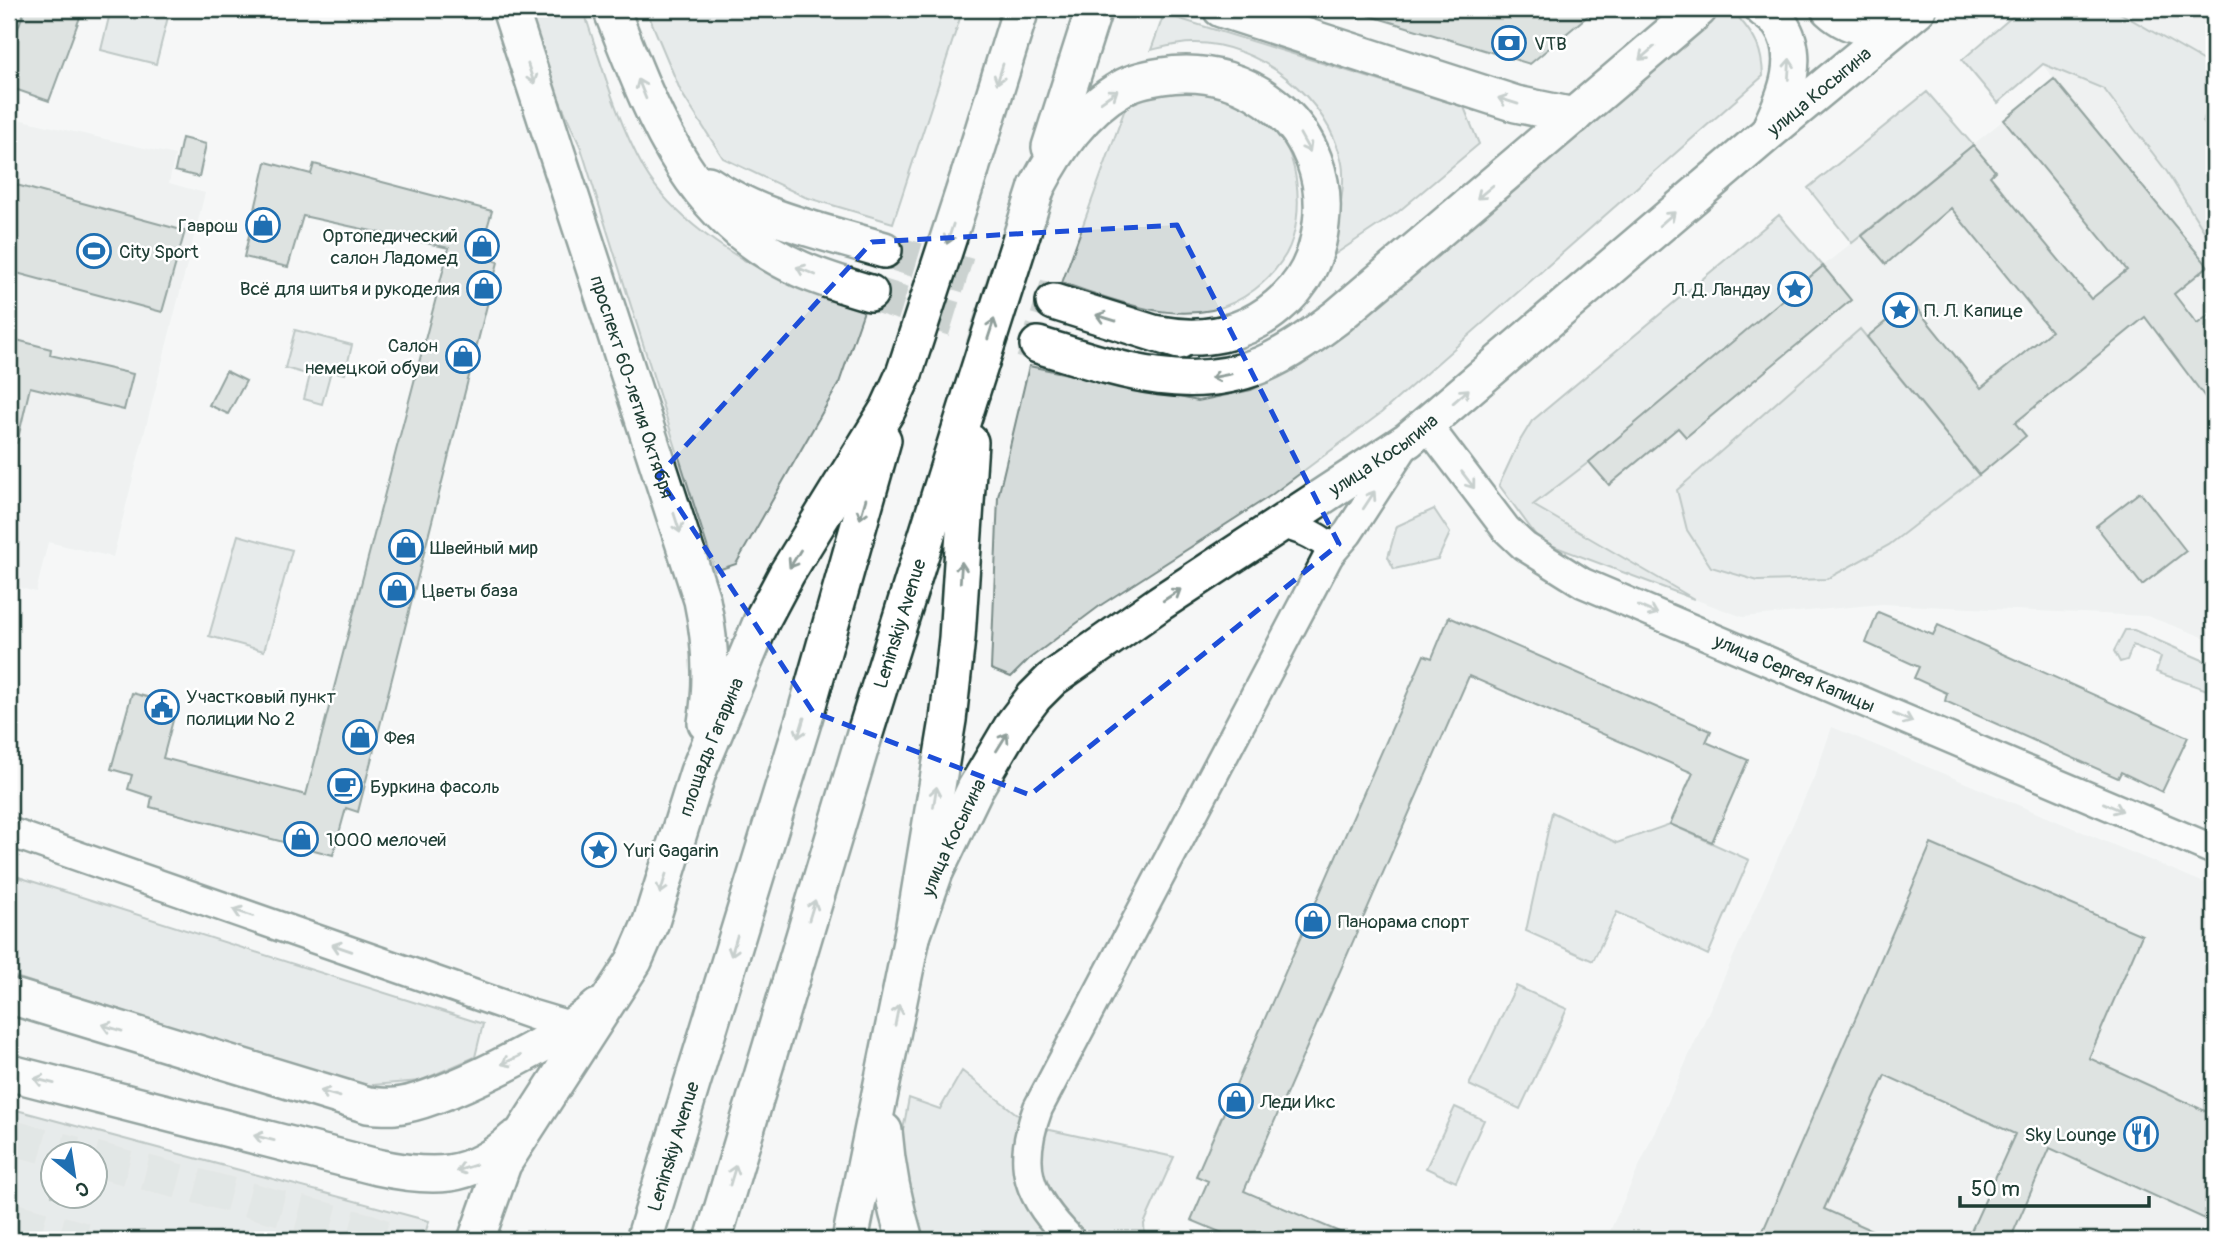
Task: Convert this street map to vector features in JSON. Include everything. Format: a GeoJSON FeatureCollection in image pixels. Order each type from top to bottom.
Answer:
{"type":"FeatureCollection","features":[{"type":"Feature","properties":{"kind":"main road","name":"проспект 60-летия Октября"},"geometry":{"type":"LineString","coordinates":[[510,9],[702,600],[712,667],[711,694],[698,772]]}},
{"type":"Feature","properties":{"kind":"main road"},"geometry":{"type":"LineString","coordinates":[[611,9],[663,135],[707,200],[733,226],[766,250],[798,268],[870,293]]}},
{"type":"Feature","properties":{"kind":"main road"},"geometry":{"type":"LineString","coordinates":[[617,9],[624,43]]}},
{"type":"Feature","properties":{"kind":"main road","name":"Leninskiy Avenue"},"geometry":{"type":"LineString","coordinates":[[644,1240],[804,719],[871,481],[1021,9]]}},
{"type":"Feature","properties":{"kind":"main road","name":"Leninskiy Avenue"},"geometry":{"type":"LineString","coordinates":[[713,1240],[865,733],[1094,9]]}},
{"type":"Feature","properties":{"kind":"main road"},"geometry":{"type":"LineString","coordinates":[[1221,9],[1516,104],[1574,116]]}},
{"type":"Feature","properties":{"kind":"main road"},"geometry":{"type":"LineString","coordinates":[[1763,9],[1779,23],[1790,45],[1791,69],[1786,95],[1768,133]]}},
{"type":"Feature","properties":{"kind":"main road"},"geometry":{"type":"LineString","coordinates":[[1829,9],[1840,19],[1863,27],[1887,25],[1914,12]]}},
{"type":"Feature","properties":{"kind":"main road"},"geometry":{"type":"LineString","coordinates":[[1038,345],[1161,379],[1213,379],[1269,361],[1311,336],[1699,10]]}},
{"type":"Feature","properties":{"kind":"main road","name":"улица Косыгина"},"geometry":{"type":"LineString","coordinates":[[912,937],[936,872],[975,789],[1014,723],[1034,697],[1073,662],[1418,433],[1768,133],[1914,12]]}},
{"type":"Feature","properties":{"kind":"main road"},"geometry":{"type":"LineString","coordinates":[[1037,187],[1050,162],[1080,121],[1101,101],[1124,86],[1153,77],[1184,72],[1219,77],[1247,86],[1291,120],[1307,144],[1317,168],[1322,191],[1318,245],[1309,271],[1294,293],[1274,310],[1231,332],[1209,338],[1185,339],[1159,334]]}},
{"type":"Feature","properties":{"kind":"main road"},"geometry":{"type":"LineString","coordinates":[[663,135],[704,181],[732,200],[884,250]]}},
{"type":"Feature","properties":{"kind":"main road"},"geometry":{"type":"LineString","coordinates":[[1054,302],[1209,348],[1228,349],[1249,346],[1295,331],[1329,313],[1400,262]]}},
{"type":"Feature","properties":{"kind":"main road","name":"площадь Гагарина"},"geometry":{"type":"LineString","coordinates":[[476,1240],[503,1164],[634,961],[651,922],[698,772],[762,620],[787,573],[888,409],[904,374]]}},
{"type":"Feature","properties":{"kind":"main road"},"geometry":{"type":"LineString","coordinates":[[850,1240],[867,1168],[912,937],[948,720],[957,638],[971,394]]}},
{"type":"Feature","properties":{"kind":"main road"},"geometry":{"type":"LineString","coordinates":[[9,997],[368,1105],[396,1106],[428,1098],[459,1085],[543,1043],[593,1012],[617,990]]}},
{"type":"Feature","properties":{"kind":"main road"},"geometry":{"type":"LineString","coordinates":[[11,1073],[416,1175],[441,1175],[485,1161],[504,1149],[522,1132]]}},
{"type":"Feature","properties":{"kind":"main road"},"geometry":{"type":"LineString","coordinates":[[884,1082],[887,1167],[905,1240]]}},
{"type":"Feature","properties":{"kind":"main road"},"geometry":{"type":"LineString","coordinates":[[864,1240],[862,1217],[867,1168]]}},
{"type":"Feature","properties":{"kind":"street"},"geometry":{"type":"LineString","coordinates":[[1071,1240],[1046,1212],[1033,1191],[1027,1174],[1027,1154],[1038,1108],[1329,555],[1348,533],[1418,433]]}},
{"type":"Feature","properties":{"kind":"street","name":"улица Сергея Капицы"},"geometry":{"type":"LineString","coordinates":[[1418,433],[1524,546],[1583,583],[2214,850]]}},
{"type":"Feature","properties":{"kind":"street"},"geometry":{"type":"LineString","coordinates":[[1280,524],[1303,529],[1315,536],[1329,546],[1329,555]]}},
{"type":"Feature","properties":{"kind":"street"},"geometry":{"type":"LineString","coordinates":[[9,832],[523,1012],[570,1026]]}},
{"type":"Feature","properties":{"kind":"highlighted area"},"geometry":{"type":"Polygon","coordinates":[[[1177,225],[1339,544],[1030,795],[813,712],[658,476],[872,242],[1177,225]]]}},
{"type":"Feature","properties":{"kind":"shaded area"},"geometry":{"type":"Polygon","coordinates":[[[111,9],[170,9],[156,64],[101,50],[111,9]]]}},
{"type":"Feature","properties":{"kind":"shaded area"},"geometry":{"type":"Polygon","coordinates":[[[529,9],[583,9],[610,90],[634,150],[656,186],[686,219],[742,259],[780,278],[867,302],[839,383],[736,564],[715,571],[581,148],[551,81],[529,9]]]}},
{"type":"Feature","properties":{"kind":"shaded area"},"geometry":{"type":"Polygon","coordinates":[[[646,9],[963,9],[893,223],[805,197],[723,158],[681,92],[646,9]]]}},
{"type":"Feature","properties":{"kind":"shaded area"},"geometry":{"type":"Polygon","coordinates":[[[2021,9],[2113,9],[2214,67],[2214,88],[2203,122],[2214,136],[2214,243],[2167,172],[2104,89],[2043,64],[1998,103],[1962,60],[2021,9]]]}},
{"type":"Feature","properties":{"kind":"shaded area"},"geometry":{"type":"Polygon","coordinates":[[[2041,9],[2214,9],[2214,641],[2147,616],[1882,604],[1743,617],[1694,599],[1533,505],[1589,462],[1823,266],[2054,79],[2031,42],[2041,9]]]}},
{"type":"Feature","properties":{"kind":"shaded area"},"geometry":{"type":"Polygon","coordinates":[[[1164,14],[1464,107],[1479,144],[1398,212],[1328,259],[1340,211],[1343,173],[1335,139],[1323,117],[1307,97],[1287,79],[1242,52],[1218,45],[1193,43],[1151,50],[1164,14]]]}},
{"type":"Feature","properties":{"kind":"shaded area"},"geometry":{"type":"Polygon","coordinates":[[[1717,14],[1739,18],[1750,32],[1757,44],[1763,76],[1381,413],[1270,496],[1101,605],[1029,659],[1011,677],[991,669],[998,497],[1029,366],[1198,401],[1251,390],[1302,365],[1717,14]]]}},
{"type":"Feature","properties":{"kind":"shaded area"},"geometry":{"type":"Polygon","coordinates":[[[1159,90],[1217,92],[1228,95],[1260,113],[1284,140],[1296,178],[1297,219],[1286,254],[1255,290],[1212,310],[1174,313],[1155,310],[1062,283],[1126,106],[1159,90]]]}},
{"type":"Feature","properties":{"kind":"shaded area"},"geometry":{"type":"Polygon","coordinates":[[[1927,92],[1973,145],[1852,243],[1808,188],[1927,92]]]}},
{"type":"Feature","properties":{"kind":"shaded area"},"geometry":{"type":"Polygon","coordinates":[[[9,117],[175,155],[169,183],[205,193],[113,557],[48,542],[36,592],[9,585],[9,117]]]}},
{"type":"Feature","properties":{"kind":"shaded area"},"geometry":{"type":"Polygon","coordinates":[[[1779,215],[1823,266],[1589,462],[1533,505],[1694,599],[1540,541],[1499,485],[1532,421],[1779,215]]]}},
{"type":"Feature","properties":{"kind":"shaded area"},"geometry":{"type":"Polygon","coordinates":[[[1860,329],[1979,475],[1889,545],[1827,579],[1758,581],[1711,567],[1687,530],[1677,490],[1860,329]]]}},
{"type":"Feature","properties":{"kind":"shaded area"},"geometry":{"type":"Polygon","coordinates":[[[295,330],[352,345],[345,374],[331,371],[322,404],[304,399],[310,375],[285,368],[295,330]]]}},
{"type":"Feature","properties":{"kind":"shaded area"},"geometry":{"type":"Polygon","coordinates":[[[1434,509],[1450,533],[1438,559],[1394,569],[1388,557],[1397,526],[1434,509]]]}},
{"type":"Feature","properties":{"kind":"shaded area"},"geometry":{"type":"Polygon","coordinates":[[[238,535],[292,550],[264,651],[209,636],[238,535]]]}},
{"type":"Feature","properties":{"kind":"shaded area"},"geometry":{"type":"Polygon","coordinates":[[[2125,630],[2134,630],[2214,665],[2213,692],[2156,672],[2161,657],[2133,645],[2127,660],[2120,662],[2114,651],[2125,630]]]}},
{"type":"Feature","properties":{"kind":"shaded area"},"geometry":{"type":"Polygon","coordinates":[[[1832,727],[2214,887],[2214,1240],[1606,1240],[1816,773],[1832,727]]]}},
{"type":"Feature","properties":{"kind":"shaded area"},"geometry":{"type":"Polygon","coordinates":[[[1552,812],[1617,843],[1670,824],[1749,860],[1708,955],[1617,912],[1593,961],[1526,931],[1552,812]]]}},
{"type":"Feature","properties":{"kind":"shaded area"},"geometry":{"type":"Polygon","coordinates":[[[9,874],[483,1024],[475,1057],[420,1081],[361,1086],[9,975],[9,874]]]}},
{"type":"Feature","properties":{"kind":"shaded area"},"geometry":{"type":"Polygon","coordinates":[[[1516,986],[1567,1009],[1520,1109],[1469,1085],[1516,986]]]}},
{"type":"Feature","properties":{"kind":"shaded area"},"geometry":{"type":"Polygon","coordinates":[[[962,1071],[1032,1126],[1174,1157],[1144,1224],[1145,1240],[925,1240],[912,1207],[900,1146],[909,1098],[940,1109],[962,1071]]]}},
{"type":"Feature","properties":{"kind":"shaded area"},"geometry":{"type":"Polygon","coordinates":[[[1455,1107],[1484,1120],[1456,1182],[1426,1168],[1455,1107]]]}},
{"type":"Feature","properties":{"kind":"shaded area"},"geometry":{"type":"Polygon","coordinates":[[[9,1108],[429,1221],[423,1240],[41,1240],[9,1230],[9,1108]]]}},
{"type":"Feature","properties":{"kind":"building"},"geometry":{"type":"Polygon","coordinates":[[[25,9],[83,9],[49,101],[9,87],[9,52],[25,9]]]}},
{"type":"Feature","properties":{"kind":"building"},"geometry":{"type":"Polygon","coordinates":[[[1365,9],[1596,9],[1530,64],[1364,14],[1365,9]]]}},
{"type":"Feature","properties":{"kind":"building"},"geometry":{"type":"Polygon","coordinates":[[[2054,79],[2208,266],[2174,294],[2197,324],[2214,311],[2214,409],[2145,317],[2015,423],[2026,436],[1979,475],[1867,337],[1911,301],[1981,388],[2051,331],[1951,208],[1886,264],[1862,236],[1973,145],[1995,171],[1990,176],[2091,299],[2127,270],[2004,120],[2054,79]]]}},
{"type":"Feature","properties":{"kind":"building"},"geometry":{"type":"Polygon","coordinates":[[[182,138],[206,144],[199,177],[175,171],[182,138]]]}},
{"type":"Feature","properties":{"kind":"building"},"geometry":{"type":"Polygon","coordinates":[[[266,162],[311,174],[314,164],[492,211],[485,235],[495,238],[490,259],[498,262],[358,812],[346,808],[333,855],[150,807],[152,797],[128,789],[132,775],[111,769],[132,693],[177,705],[163,758],[306,795],[449,248],[303,216],[288,267],[244,257],[266,162]]]}},
{"type":"Feature","properties":{"kind":"building","name":"City Sport"},"geometry":{"type":"Polygon","coordinates":[[[9,183],[185,231],[162,312],[9,271],[9,183]]]}},
{"type":"Feature","properties":{"kind":"building"},"geometry":{"type":"Polygon","coordinates":[[[1823,266],[1851,300],[1686,437],[1678,428],[1609,485],[1589,462],[1823,266]]]}},
{"type":"Feature","properties":{"kind":"building"},"geometry":{"type":"Polygon","coordinates":[[[9,338],[51,349],[50,355],[133,374],[124,410],[30,387],[17,443],[9,442],[9,338]]]}},
{"type":"Feature","properties":{"kind":"building"},"geometry":{"type":"Polygon","coordinates":[[[226,371],[246,381],[228,414],[209,405],[226,371]]]}},
{"type":"Feature","properties":{"kind":"building"},"geometry":{"type":"Polygon","coordinates":[[[2140,492],[2186,551],[2142,585],[2096,526],[2140,492]]]}},
{"type":"Feature","properties":{"kind":"building"},"geometry":{"type":"Polygon","coordinates":[[[1878,612],[1933,635],[1938,625],[2188,737],[2162,792],[2121,772],[2118,778],[1945,701],[1947,693],[1914,678],[1919,667],[1866,643],[1878,612]]]}},
{"type":"Feature","properties":{"kind":"building"},"geometry":{"type":"Polygon","coordinates":[[[1449,617],[1711,731],[1706,742],[1748,760],[1712,842],[1670,824],[1693,773],[1469,676],[1244,1191],[1358,1240],[1239,1240],[1191,1220],[1208,1181],[1196,1176],[1424,655],[1432,658],[1449,617]]]}},
{"type":"Feature","properties":{"kind":"building"},"geometry":{"type":"Polygon","coordinates":[[[1931,844],[2142,935],[2089,1058],[2214,1115],[2214,1223],[2050,1148],[2010,1240],[1967,1240],[2015,1134],[1885,1075],[1824,1209],[1894,1240],[1759,1240],[1931,844]]]}},
{"type":"Feature","properties":{"kind":"tunnel"},"geometry":{"type":"LineString","coordinates":[[884,250],[1054,302]]}},
{"type":"Feature","properties":{"kind":"tunnel"},"geometry":{"type":"LineString","coordinates":[[870,293],[1038,345]]}},
{"type":"Feature","properties":{"kind":"tunnel"},"geometry":{"type":"LineString","coordinates":[[9,1137],[38,1144]]}},
{"type":"Feature","properties":{"kind":"tunnel"},"geometry":{"type":"LineString","coordinates":[[108,1163],[368,1231],[392,1240]]}},
{"type":"Feature","properties":{"kind":"tunnel"},"geometry":{"type":"LineString","coordinates":[[9,1219],[85,1240]]}},
{"type":"Feature","properties":{"kind":"place","name":"VTB"},"geometry":{"type":"Point","coordinates":[1509,43]}},
{"type":"Feature","properties":{"kind":"place","name":"Гаврош"},"geometry":{"type":"Point","coordinates":[263,225]}},
{"type":"Feature","properties":{"kind":"place","name":"Ортопедический салон Ладомед"},"geometry":{"type":"Point","coordinates":[482,246]}},
{"type":"Feature","properties":{"kind":"place","name":"City Sport"},"geometry":{"type":"Point","coordinates":[94,251]}},
{"type":"Feature","properties":{"kind":"place","name":"Всё для шитья и рукоделия"},"geometry":{"type":"Point","coordinates":[484,288]}},
{"type":"Feature","properties":{"kind":"place","name":"Л. Д. Ландау"},"geometry":{"type":"Point","coordinates":[1795,289]}},
{"type":"Feature","properties":{"kind":"place","name":"П. Л. Капице"},"geometry":{"type":"Point","coordinates":[1900,310]}},
{"type":"Feature","properties":{"kind":"place","name":"Салон немецкой обуви"},"geometry":{"type":"Point","coordinates":[463,356]}},
{"type":"Feature","properties":{"kind":"place","name":"Швейный мир"},"geometry":{"type":"Point","coordinates":[406,547]}},
{"type":"Feature","properties":{"kind":"place","name":"Цветы база"},"geometry":{"type":"Point","coordinates":[397,590]}},
{"type":"Feature","properties":{"kind":"place","name":"Участковый пункт полиции № 2"},"geometry":{"type":"Point","coordinates":[162,707]}},
{"type":"Feature","properties":{"kind":"place","name":"Фея"},"geometry":{"type":"Point","coordinates":[360,737]}},
{"type":"Feature","properties":{"kind":"place","name":"Буркина фасоль"},"geometry":{"type":"Point","coordinates":[345,786]}},
{"type":"Feature","properties":{"kind":"place","name":"1000 мелочей"},"geometry":{"type":"Point","coordinates":[301,839]}},
{"type":"Feature","properties":{"kind":"place","name":"Yuri Gagarin"},"geometry":{"type":"Point","coordinates":[599,850]}},
{"type":"Feature","properties":{"kind":"place","name":"Панорама спорт"},"geometry":{"type":"Point","coordinates":[1313,921]}},
{"type":"Feature","properties":{"kind":"place","name":"Леди Икс"},"geometry":{"type":"Point","coordinates":[1236,1101]}},
{"type":"Feature","properties":{"kind":"place","name":"Sky Lounge"},"geometry":{"type":"Point","coordinates":[2141,1134]}}]}
